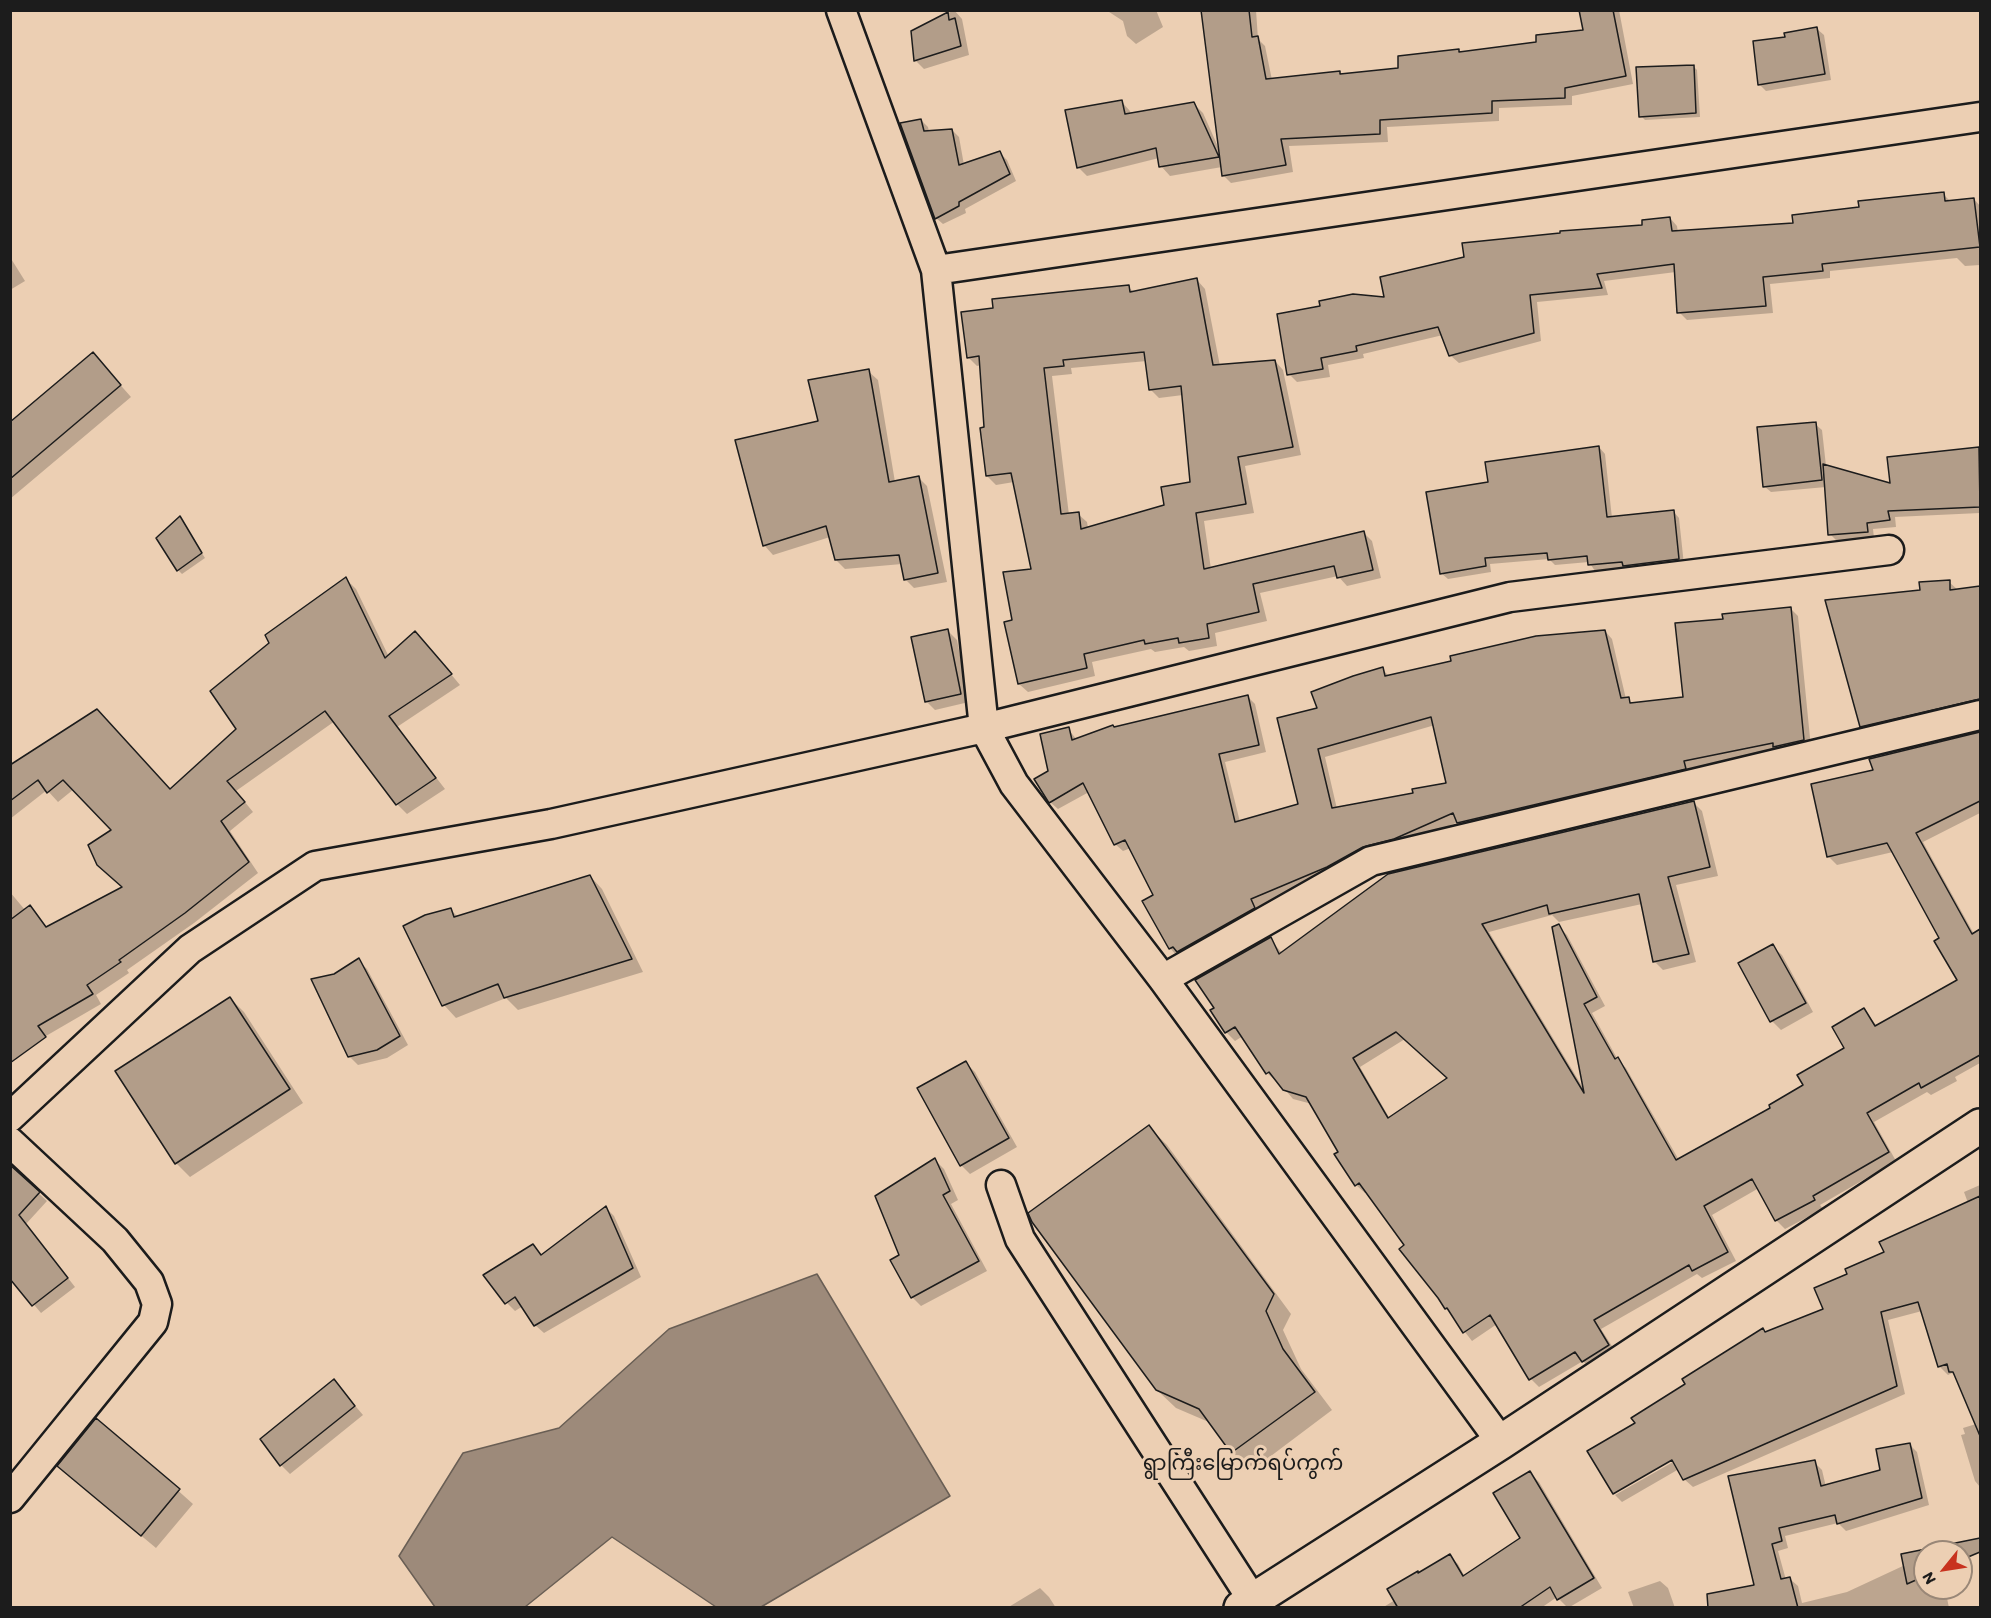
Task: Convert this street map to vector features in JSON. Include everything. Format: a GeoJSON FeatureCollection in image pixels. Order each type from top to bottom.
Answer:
{"type":"FeatureCollection","features":[{"type":"Feature","properties":{"kind":"main road"},"geometry":{"type":"LineString","coordinates":[[1247,1603],[1501,1442],[1980,1126]]}},
{"type":"Feature","properties":{"kind":"street"},"geometry":{"type":"LineString","coordinates":[[841,10],[936,270],[984,728],[1014,784],[1162,979],[1501,1442]]}},
{"type":"Feature","properties":{"kind":"street"},"geometry":{"type":"LineString","coordinates":[[936,270],[1980,117]]}},
{"type":"Feature","properties":{"kind":"street"},"geometry":{"type":"LineString","coordinates":[[10,1117],[190,949],[315,866],[551,824],[984,728],[1510,597],[1889,550]]}},
{"type":"Feature","properties":{"kind":"street"},"geometry":{"type":"LineString","coordinates":[[1162,979],[1371,861],[1980,715]]}},
{"type":"Feature","properties":{"kind":"street"},"geometry":{"type":"LineString","coordinates":[[10,1142],[115,1240],[149,1282],[156,1304],[153,1322],[10,1498]]}},
{"type":"Feature","properties":{"kind":"street"},"geometry":{"type":"LineString","coordinates":[[1001,1185],[1020,1239],[1247,1603]]}},
{"type":"Feature","properties":{"kind":"shaded area"},"geometry":{"type":"Polygon","coordinates":[[[817,1274],[950,1496],[761,1607],[716,1607],[612,1537],[525,1607],[435,1607],[399,1556],[463,1453],[559,1428],[669,1329],[817,1274]]]}},
{"type":"Feature","properties":{"kind":"building"},"geometry":{"type":"Polygon","coordinates":[[[1201,10],[1249,10],[1252,37],[1258,36],[1266,79],[1340,71],[1340,74],[1398,68],[1398,56],[1459,49],[1459,52],[1536,42],[1536,35],[1583,30],[1579,10],[1613,10],[1626,76],[1565,88],[1565,98],[1492,101],[1492,113],[1380,120],[1380,134],[1281,139],[1286,165],[1222,176],[1201,10]]]}},
{"type":"Feature","properties":{"kind":"building"},"geometry":{"type":"Polygon","coordinates":[[[948,12],[949,20],[955,18],[961,46],[914,61],[911,31],[948,12]]]}},
{"type":"Feature","properties":{"kind":"building"},"geometry":{"type":"Polygon","coordinates":[[[1817,27],[1825,74],[1758,85],[1753,41],[1785,37],[1784,33],[1817,27]]]}},
{"type":"Feature","properties":{"kind":"building"},"geometry":{"type":"Polygon","coordinates":[[[1694,65],[1696,113],[1639,117],[1636,67],[1694,65]]]}},
{"type":"Feature","properties":{"kind":"building"},"geometry":{"type":"Polygon","coordinates":[[[1122,100],[1125,114],[1194,102],[1219,157],[1159,167],[1156,148],[1077,168],[1065,110],[1122,100]]]}},
{"type":"Feature","properties":{"kind":"building"},"geometry":{"type":"Polygon","coordinates":[[[921,119],[924,131],[952,129],[959,165],[1000,151],[1010,174],[959,202],[959,206],[935,219],[900,123],[921,119]]]}},
{"type":"Feature","properties":{"kind":"building"},"geometry":{"type":"Polygon","coordinates":[[[1944,192],[1945,201],[1974,198],[1980,247],[1822,264],[1823,271],[1763,277],[1766,306],[1677,313],[1674,264],[1597,274],[1602,288],[1530,295],[1534,333],[1449,356],[1438,327],[1356,346],[1357,351],[1321,358],[1323,369],[1287,375],[1277,314],[1320,306],[1319,301],[1353,294],[1384,297],[1380,277],[1464,257],[1462,243],[1560,233],[1560,231],[1642,225],[1642,220],[1670,217],[1672,231],[1793,223],[1792,215],[1859,207],[1858,201],[1944,192]]]}},
{"type":"Feature","properties":{"kind":"building"},"geometry":{"type":"Polygon","coordinates":[[[1197,278],[1213,365],[1275,360],[1293,447],[1238,457],[1246,504],[1196,513],[1204,569],[1364,531],[1373,570],[1337,578],[1334,566],[1253,584],[1259,612],[1207,624],[1209,638],[1179,643],[1178,638],[1145,644],[1144,640],[1084,654],[1087,668],[1018,684],[1004,622],[1012,620],[1003,572],[1031,569],[1011,473],[986,476],[980,428],[984,427],[979,356],[967,358],[961,312],[993,308],[992,299],[1129,285],[1130,292],[1197,278]],[[1144,352],[1063,360],[1064,366],[1044,368],[1061,514],[1079,512],[1081,529],[1164,505],[1161,487],[1190,482],[1181,386],[1149,390],[1144,352]]]}},
{"type":"Feature","properties":{"kind":"building"},"geometry":{"type":"Polygon","coordinates":[[[93,352],[121,385],[10,479],[10,422],[93,352]]]}},
{"type":"Feature","properties":{"kind":"building"},"geometry":{"type":"Polygon","coordinates":[[[869,369],[889,482],[919,476],[938,573],[904,580],[899,555],[835,560],[826,526],[763,546],[735,440],[818,421],[808,380],[869,369]]]}},
{"type":"Feature","properties":{"kind":"building"},"geometry":{"type":"Polygon","coordinates":[[[1816,422],[1822,480],[1763,487],[1757,427],[1816,422]]]}},
{"type":"Feature","properties":{"kind":"building"},"geometry":{"type":"Polygon","coordinates":[[[1599,446],[1607,517],[1674,510],[1679,559],[1623,566],[1622,562],[1588,565],[1587,556],[1548,560],[1547,553],[1485,558],[1486,566],[1440,574],[1426,492],[1488,482],[1485,462],[1599,446]]]}},
{"type":"Feature","properties":{"kind":"building"},"geometry":{"type":"Polygon","coordinates":[[[1979,447],[1980,507],[1888,511],[1890,520],[1867,523],[1868,532],[1828,535],[1823,464],[1890,483],[1887,457],[1979,447]]]}},
{"type":"Feature","properties":{"kind":"building"},"geometry":{"type":"Polygon","coordinates":[[[180,516],[202,553],[177,571],[156,538],[180,516]]]}},
{"type":"Feature","properties":{"kind":"building"},"geometry":{"type":"Polygon","coordinates":[[[346,577],[385,658],[415,631],[452,674],[389,716],[436,778],[396,805],[325,711],[227,781],[245,802],[221,821],[249,862],[185,913],[119,960],[121,962],[87,985],[93,994],[38,1026],[46,1037],[10,1063],[10,920],[30,905],[46,927],[122,887],[97,865],[88,845],[111,830],[63,780],[47,793],[38,780],[10,801],[10,765],[97,709],[170,789],[236,729],[210,691],[269,643],[265,635],[346,577]]]}},
{"type":"Feature","properties":{"kind":"building"},"geometry":{"type":"Polygon","coordinates":[[[1950,580],[1950,590],[1980,586],[1980,699],[1860,727],[1825,600],[1920,590],[1919,582],[1950,580]]]}},
{"type":"Feature","properties":{"kind":"building"},"geometry":{"type":"Polygon","coordinates":[[[1791,607],[1804,740],[1773,747],[1773,743],[1684,761],[1686,769],[1457,823],[1453,813],[1394,839],[1363,847],[1327,867],[1251,899],[1255,908],[1177,952],[1173,947],[1169,949],[1142,901],[1153,895],[1125,840],[1114,845],[1083,783],[1049,803],[1034,779],[1048,771],[1040,734],[1069,727],[1072,740],[1113,725],[1114,727],[1248,695],[1259,745],[1219,754],[1235,822],[1298,804],[1277,718],[1317,708],[1311,692],[1383,667],[1385,676],[1451,661],[1450,656],[1536,636],[1605,630],[1621,698],[1629,697],[1630,703],[1683,697],[1675,623],[1723,619],[1722,614],[1791,607]],[[1431,717],[1318,749],[1332,808],[1413,793],[1412,789],[1446,783],[1431,717]]]}},
{"type":"Feature","properties":{"kind":"building"},"geometry":{"type":"Polygon","coordinates":[[[948,629],[961,694],[925,702],[911,637],[948,629]]]}},
{"type":"Feature","properties":{"kind":"building"},"geometry":{"type":"Polygon","coordinates":[[[1980,732],[1980,801],[1916,833],[1972,934],[1980,929],[1980,1055],[1921,1088],[1919,1083],[1867,1113],[1889,1152],[1813,1196],[1815,1200],[1775,1221],[1752,1179],[1704,1206],[1728,1252],[1692,1271],[1689,1265],[1594,1320],[1609,1345],[1582,1362],[1575,1352],[1529,1380],[1490,1315],[1463,1333],[1447,1308],[1445,1309],[1399,1249],[1404,1245],[1359,1183],[1355,1186],[1334,1154],[1338,1152],[1306,1097],[1283,1090],[1269,1072],[1266,1074],[1235,1027],[1225,1033],[1210,1010],[1214,1008],[1195,980],[1271,937],[1279,954],[1388,874],[1694,801],[1710,867],[1668,877],[1689,954],[1653,962],[1639,894],[1549,914],[1547,905],[1482,924],[1584,1093],[1552,927],[1559,924],[1597,997],[1584,1004],[1615,1059],[1618,1057],[1676,1160],[1770,1108],[1769,1105],[1803,1085],[1797,1075],[1844,1048],[1832,1027],[1864,1008],[1875,1026],[1957,980],[1934,941],[1939,938],[1887,843],[1827,857],[1811,784],[1873,770],[1869,759],[1980,732]],[[1396,1032],[1353,1058],[1388,1118],[1447,1078],[1396,1032]]]}},
{"type":"Feature","properties":{"kind":"building"},"geometry":{"type":"Polygon","coordinates":[[[590,875],[632,959],[504,998],[498,984],[442,1006],[403,926],[425,915],[451,908],[454,917],[590,875]]]}},
{"type":"Feature","properties":{"kind":"building"},"geometry":{"type":"Polygon","coordinates":[[[1773,944],[1806,1003],[1770,1022],[1738,963],[1773,944]]]}},
{"type":"Feature","properties":{"kind":"building"},"geometry":{"type":"Polygon","coordinates":[[[359,958],[400,1036],[377,1050],[348,1057],[311,979],[334,974],[359,958]]]}},
{"type":"Feature","properties":{"kind":"building"},"geometry":{"type":"Polygon","coordinates":[[[230,997],[290,1089],[175,1164],[115,1071],[230,997]]]}},
{"type":"Feature","properties":{"kind":"building"},"geometry":{"type":"Polygon","coordinates":[[[966,1061],[1009,1138],[960,1166],[917,1088],[966,1061]]]}},
{"type":"Feature","properties":{"kind":"building"},"geometry":{"type":"Polygon","coordinates":[[[1149,1125],[1274,1294],[1266,1311],[1283,1349],[1315,1392],[1231,1453],[1199,1409],[1156,1390],[1032,1222],[1028,1213],[1149,1125]]]}},
{"type":"Feature","properties":{"kind":"building"},"geometry":{"type":"Polygon","coordinates":[[[935,1158],[950,1191],[943,1195],[979,1261],[911,1298],[890,1260],[899,1255],[875,1196],[935,1158]]]}},
{"type":"Feature","properties":{"kind":"building"},"geometry":{"type":"Polygon","coordinates":[[[10,1165],[40,1192],[19,1215],[68,1278],[32,1306],[10,1279],[10,1165]]]}},
{"type":"Feature","properties":{"kind":"building"},"geometry":{"type":"Polygon","coordinates":[[[1980,1196],[1980,1436],[1953,1372],[1949,1372],[1947,1364],[1938,1367],[1918,1302],[1881,1312],[1897,1386],[1683,1480],[1672,1460],[1613,1494],[1587,1451],[1635,1423],[1631,1418],[1685,1384],[1682,1379],[1763,1328],[1765,1332],[1823,1309],[1814,1288],[1847,1274],[1845,1269],[1884,1252],[1879,1242],[1980,1196]]]}},
{"type":"Feature","properties":{"kind":"building"},"geometry":{"type":"Polygon","coordinates":[[[606,1206],[633,1268],[534,1326],[515,1297],[505,1304],[483,1275],[533,1244],[541,1255],[606,1206]]]}},
{"type":"Feature","properties":{"kind":"building"},"geometry":{"type":"Polygon","coordinates":[[[334,1379],[355,1406],[280,1466],[260,1439],[334,1379]]]}},
{"type":"Feature","properties":{"kind":"building"},"geometry":{"type":"Polygon","coordinates":[[[96,1418],[180,1489],[141,1536],[57,1466],[96,1418]]]}},
{"type":"Feature","properties":{"kind":"building"},"geometry":{"type":"Polygon","coordinates":[[[1910,1443],[1922,1498],[1837,1524],[1835,1515],[1779,1528],[1782,1541],[1772,1544],[1781,1579],[1790,1577],[1798,1608],[1708,1608],[1707,1594],[1754,1585],[1728,1476],[1815,1460],[1821,1486],[1880,1470],[1876,1449],[1910,1443]]]}},
{"type":"Feature","properties":{"kind":"building"},"geometry":{"type":"Polygon","coordinates":[[[1530,1471],[1594,1578],[1557,1600],[1550,1587],[1519,1608],[1398,1608],[1387,1589],[1418,1571],[1418,1573],[1450,1554],[1463,1576],[1520,1538],[1493,1493],[1530,1471]]]}},
{"type":"Feature","properties":{"kind":"building"},"geometry":{"type":"Polygon","coordinates":[[[1980,1538],[1980,1552],[1973,1555],[1973,1540],[1970,1540],[1980,1538]]]}},
{"type":"Feature","properties":{"kind":"building"},"geometry":{"type":"Polygon","coordinates":[[[1913,1552],[1913,1581],[1907,1584],[1901,1554],[1913,1552]]]}},
{"type":"Feature","properties":{"kind":"district","name":"ရွာကြီးမြောက်ရပ်ကွက်"},"geometry":{"type":"Point","coordinates":[1243,1465]}}]}
